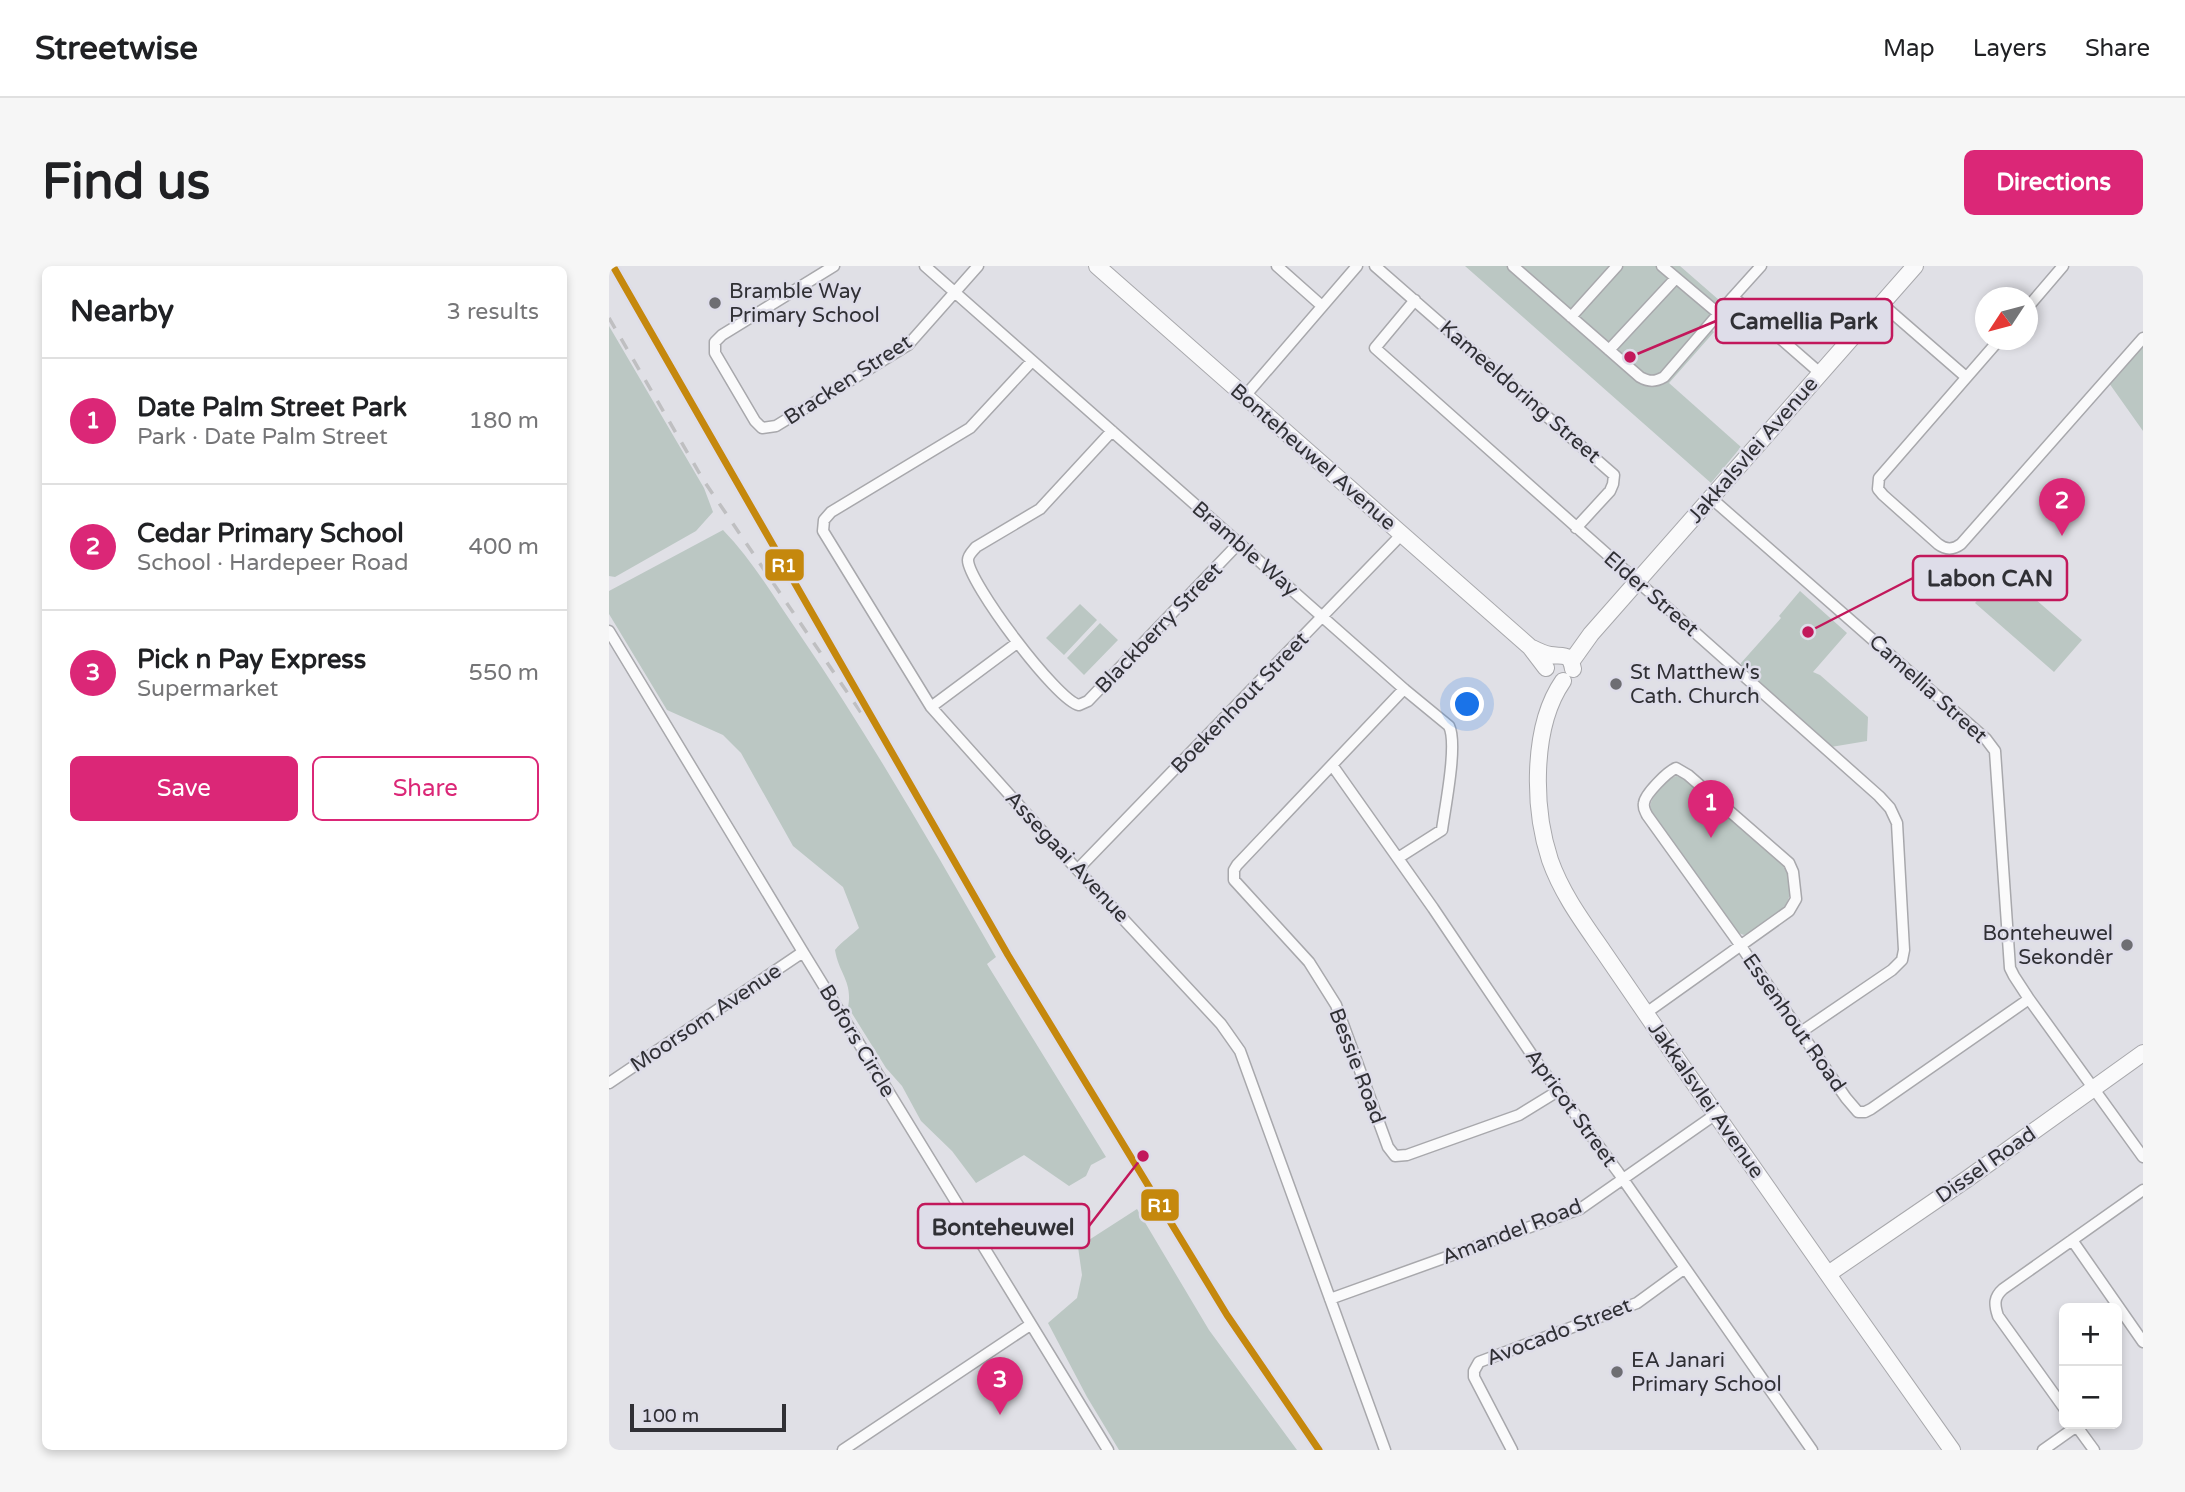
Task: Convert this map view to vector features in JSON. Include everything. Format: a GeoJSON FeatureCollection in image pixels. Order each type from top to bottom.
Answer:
{"type":"FeatureCollection","features":[{"type":"Feature","properties":{"kind":"street","name":"Bracken Street"},"geometry":{"type":"LineString","coordinates":[[834,266],[722,335],[715,342],[715,353],[755,421],[762,428],[776,426],[900,352],[978,266]]}},
{"type":"Feature","properties":{"kind":"street","name":"Bramble Way"},"geometry":{"type":"LineString","coordinates":[[925,266],[1449,726],[1453,733],[1442,830],[1398,858]]}},
{"type":"Feature","properties":{"kind":"street","name":"Bonteheuwel Avenue"},"geometry":{"type":"LineString","coordinates":[[1097,266],[1529,647],[1542,653],[1558,666]]}},
{"type":"Feature","properties":{"kind":"street"},"geometry":{"type":"LineString","coordinates":[[1277,266],[1322,306]]}},
{"type":"Feature","properties":{"kind":"street"},"geometry":{"type":"LineString","coordinates":[[1245,396],[1357,266]]}},
{"type":"Feature","properties":{"kind":"street","name":"Kameeldoring Street"},"geometry":{"type":"LineString","coordinates":[[1375,266],[1613,475],[1610,491],[1576,528]]}},
{"type":"Feature","properties":{"kind":"street"},"geometry":{"type":"LineString","coordinates":[[1513,266],[1640,377],[1656,382],[1664,377],[1761,266]]}},
{"type":"Feature","properties":{"kind":"street"},"geometry":{"type":"LineString","coordinates":[[1662,266],[1719,314]]}},
{"type":"Feature","properties":{"kind":"street","name":"Jakkalsvlei Avenue"},"geometry":{"type":"LineString","coordinates":[[1915,266],[1591,634],[1558,666],[1539,766],[1538,802],[1551,862],[1569,901],[1952,1450]]}},
{"type":"Feature","properties":{"kind":"street"},"geometry":{"type":"LineString","coordinates":[[2038,295],[2063,266]]}},
{"type":"Feature","properties":{"kind":"street"},"geometry":{"type":"LineString","coordinates":[[1571,317],[1612,268]]}},
{"type":"Feature","properties":{"kind":"street"},"geometry":{"type":"LineString","coordinates":[[1609,351],[1676,278]]}},
{"type":"Feature","properties":{"kind":"street"},"geometry":{"type":"LineString","coordinates":[[1734,298],[1821,373]]}},
{"type":"Feature","properties":{"kind":"street","name":"Elder Street"},"geometry":{"type":"LineString","coordinates":[[1415,300],[1375,348],[1890,808],[1897,823],[1904,950],[1902,960],[1892,970],[1801,1032]]}},
{"type":"Feature","properties":{"kind":"street"},"geometry":{"type":"LineString","coordinates":[[1882,304],[1966,377]]}},
{"type":"Feature","properties":{"kind":"street"},"geometry":{"type":"LineString","coordinates":[[1990,350],[1880,474],[1878,481],[1878,489],[1883,495],[1946,549],[1961,544],[2143,338]]}},
{"type":"Feature","properties":{"kind":"street","name":"Assegaai Avenue"},"geometry":{"type":"LineString","coordinates":[[1032,361],[970,428],[831,512],[824,520],[823,531],[931,707],[1220,1024],[1240,1051],[1385,1450]]}},
{"type":"Feature","properties":{"kind":"street","name":"Blackberry Street"},"geometry":{"type":"LineString","coordinates":[[1112,431],[1040,509],[976,547],[968,561],[972,572],[1017,643],[1067,700],[1073,704],[1084,704],[1239,543]]}},
{"type":"Feature","properties":{"kind":"street","name":"Camellia Street"},"geometry":{"type":"LineString","coordinates":[[1711,498],[1986,739],[1996,751],[2009,961],[2014,976],[2143,1157]]}},
{"type":"Feature","properties":{"kind":"street","name":"Boekenhout Street"},"geometry":{"type":"LineString","coordinates":[[1078,869],[1401,535]]}},
{"type":"Feature","properties":{"kind":"street","name":"Bofors Circle"},"geometry":{"type":"LineString","coordinates":[[609,631],[1108,1450]]}},
{"type":"Feature","properties":{"kind":"street"},"geometry":{"type":"LineString","coordinates":[[931,707],[1017,643]]}},
{"type":"Feature","properties":{"kind":"street","name":"Bessie Road"},"geometry":{"type":"LineString","coordinates":[[1404,689],[1237,864],[1233,875],[1239,886],[1309,962],[1336,1005],[1390,1152],[1395,1156],[1407,1155],[1519,1115],[1558,1090]]}},
{"type":"Feature","properties":{"kind":"street","name":"Apricot Street"},"geometry":{"type":"LineString","coordinates":[[1332,765],[1812,1450]]}},
{"type":"Feature","properties":{"kind":"street","name":"Essenhout Road"},"geometry":{"type":"LineString","coordinates":[[1741,946],[1794,906],[1796,899],[1793,872],[1783,858],[1688,775],[1676,768],[1667,773],[1645,799],[1644,809],[1858,1112],[1865,1112],[2029,999]]}},
{"type":"Feature","properties":{"kind":"street"},"geometry":{"type":"LineString","coordinates":[[1646,1013],[1741,946]]}},
{"type":"Feature","properties":{"kind":"street","name":"Moorsom Avenue"},"geometry":{"type":"LineString","coordinates":[[609,1083],[803,952]]}},
{"type":"Feature","properties":{"kind":"street","name":"Dissel Road"},"geometry":{"type":"LineString","coordinates":[[1828,1274],[2143,1053]]}},
{"type":"Feature","properties":{"kind":"street","name":"Amandel Road"},"geometry":{"type":"LineString","coordinates":[[1330,1299],[1571,1213],[1716,1114]]}},
{"type":"Feature","properties":{"kind":"street"},"geometry":{"type":"LineString","coordinates":[[2059,1401],[1998,1316],[1995,1299],[2003,1289],[2143,1190]]}},
{"type":"Feature","properties":{"kind":"street"},"geometry":{"type":"LineString","coordinates":[[2072,1240],[2143,1342]]}},
{"type":"Feature","properties":{"kind":"street","name":"Avocado Street"},"geometry":{"type":"LineString","coordinates":[[1512,1450],[1474,1377],[1479,1362],[1637,1303],[1685,1268]]}},
{"type":"Feature","properties":{"kind":"street"},"geometry":{"type":"LineString","coordinates":[[843,1450],[1030,1325]]}},
{"type":"Feature","properties":{"kind":"street"},"geometry":{"type":"LineString","coordinates":[[2043,1450],[2071,1429]]}},
{"type":"Feature","properties":{"kind":"street"},"geometry":{"type":"LineString","coordinates":[[2079,1429],[2094,1450]]}},
{"type":"Feature","properties":{"kind":"shaded area"},"geometry":{"type":"Polygon","coordinates":[[[1465,266],[1680,266],[1727,307],[1709,327],[1714,332],[1669,383],[1741,447],[1711,483],[1465,266]]]}},
{"type":"Feature","properties":{"kind":"shaded area"},"geometry":{"type":"Polygon","coordinates":[[[609,326],[704,488],[713,512],[696,531],[615,577],[609,576],[609,326]]]}},
{"type":"Feature","properties":{"kind":"shaded area"},"geometry":{"type":"Polygon","coordinates":[[[2143,343],[2143,431],[2109,383],[2143,343]]]}},
{"type":"Feature","properties":{"kind":"shaded area"},"geometry":{"type":"Polygon","coordinates":[[[723,530],[765,582],[878,756],[996,957],[987,964],[1106,1157],[1091,1165],[1086,1176],[1069,1186],[1024,1155],[976,1183],[952,1151],[921,1121],[902,1086],[886,1068],[848,1007],[849,991],[835,950],[859,928],[843,887],[793,846],[741,753],[723,735],[667,710],[609,614],[609,591],[723,530]]]}},
{"type":"Feature","properties":{"kind":"shaded area"},"geometry":{"type":"Polygon","coordinates":[[[2003,571],[2082,640],[2054,672],[1975,603],[2003,571]]]}},
{"type":"Feature","properties":{"kind":"shaded area"},"geometry":{"type":"Polygon","coordinates":[[[1800,591],[1847,633],[1813,672],[1820,675],[1868,717],[1867,741],[1831,747],[1742,668],[1741,663],[1781,618],[1779,616],[1800,591]]]}},
{"type":"Feature","properties":{"kind":"shaded area"},"geometry":{"type":"Polygon","coordinates":[[[1080,604],[1097,620],[1064,655],[1046,638],[1080,604]]]}},
{"type":"Feature","properties":{"kind":"shaded area"},"geometry":{"type":"Polygon","coordinates":[[[1100,623],[1118,640],[1084,675],[1067,658],[1100,623]]]}},
{"type":"Feature","properties":{"kind":"shaded area"},"geometry":{"type":"Polygon","coordinates":[[[1676,776],[1683,777],[1787,871],[1790,894],[1787,902],[1778,914],[1749,933],[1744,935],[1736,932],[1650,809],[1659,790],[1676,776]]]}},
{"type":"Feature","properties":{"kind":"shaded area"},"geometry":{"type":"Polygon","coordinates":[[[1137,1209],[1209,1330],[1297,1450],[1119,1450],[1048,1323],[1077,1298],[1082,1275],[1078,1247],[1137,1209]]]}},
{"type":"Feature","properties":{"kind":"railway"},"geometry":{"type":"LineString","coordinates":[[609,318],[704,481],[866,720]]}},
{"type":"Feature","properties":{"kind":"transit line","name":"R1"},"geometry":{"type":"LineString","coordinates":[[613,266],[1008,955],[1227,1315],[1319,1450]]}},
{"type":"Feature","properties":{"kind":"place","name":"Bramble Way Primary School"},"geometry":{"type":"Point","coordinates":[715,303]}},
{"type":"Feature","properties":{"kind":"place","name":"Camellia Park"},"geometry":{"type":"Point","coordinates":[1630,357]}},
{"type":"Feature","properties":{"kind":"place","name":"Cedar Primary School"},"geometry":{"type":"Point","coordinates":[2062,536]}},
{"type":"Feature","properties":{"kind":"place","name":"Labon CAN"},"geometry":{"type":"Point","coordinates":[1808,632]}},
{"type":"Feature","properties":{"kind":"place","name":"St Matthew's Cath. Church"},"geometry":{"type":"Point","coordinates":[1616,684]}},
{"type":"Feature","properties":{"kind":"place","name":"Date Palm Street Park"},"geometry":{"type":"Point","coordinates":[1711,838]}},
{"type":"Feature","properties":{"kind":"place","name":"Bonteheuwel Sekondêr"},"geometry":{"type":"Point","coordinates":[2127,945]}},
{"type":"Feature","properties":{"kind":"place","name":"Bonteheuwel"},"geometry":{"type":"Point","coordinates":[1143,1156]}},
{"type":"Feature","properties":{"kind":"place","name":"EA Janari Primary School"},"geometry":{"type":"Point","coordinates":[1617,1372]}},
{"type":"Feature","properties":{"kind":"place","name":"Pick n Pay Express"},"geometry":{"type":"Point","coordinates":[1000,1415]}}]}
